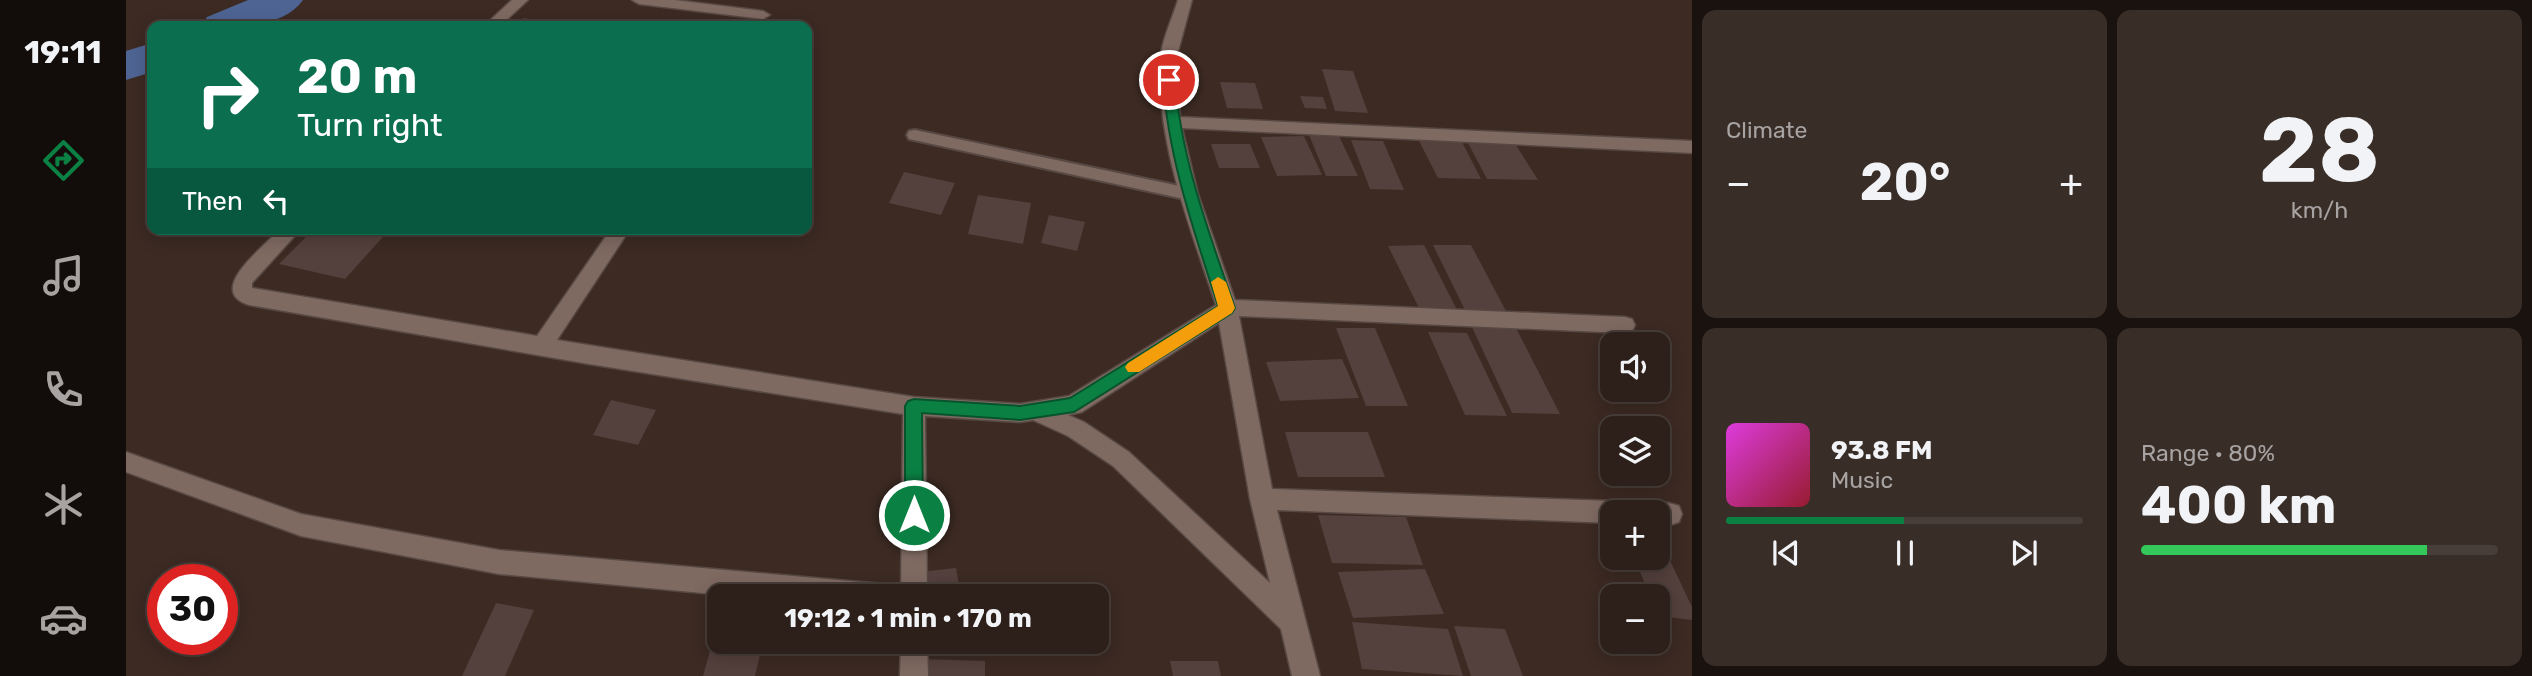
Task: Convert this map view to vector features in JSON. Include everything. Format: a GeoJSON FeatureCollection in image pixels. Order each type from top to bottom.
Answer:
{"type":"FeatureCollection","features":[{"type":"Feature","properties":{"kind":"street"},"geometry":{"type":"LineString","coordinates":[[497,21],[521,0]]}},
{"type":"Feature","properties":{"kind":"street"},"geometry":{"type":"LineString","coordinates":[[639,0],[759,21],[775,0]]}},
{"type":"Feature","properties":{"kind":"street"},"geometry":{"type":"LineString","coordinates":[[1185,0],[1168,59],[1172,122],[1189,194],[1227,308],[1262,499],[1306,676]]}},
{"type":"Feature","properties":{"kind":"street"},"geometry":{"type":"LineString","coordinates":[[1172,122],[1692,146]]}},
{"type":"Feature","properties":{"kind":"street"},"geometry":{"type":"LineString","coordinates":[[286,235],[245,278],[241,285],[242,292],[248,297],[589,355],[914,406],[1020,413],[1074,405],[1227,308],[1625,325]]}},
{"type":"Feature","properties":{"kind":"street"},"geometry":{"type":"LineString","coordinates":[[542,345],[617,235]]}},
{"type":"Feature","properties":{"kind":"street"},"geometry":{"type":"LineString","coordinates":[[914,406],[914,584]]}},
{"type":"Feature","properties":{"kind":"street"},"geometry":{"type":"LineString","coordinates":[[1034,411],[1076,429],[1121,459],[1294,624]]}},
{"type":"Feature","properties":{"kind":"street"},"geometry":{"type":"LineString","coordinates":[[126,461],[302,525],[499,562],[740,584]]}},
{"type":"Feature","properties":{"kind":"street"},"geometry":{"type":"LineString","coordinates":[[1262,499],[1600,511]]}},
{"type":"Feature","properties":{"kind":"street"},"geometry":{"type":"LineString","coordinates":[[914,654],[914,676]]}},
{"type":"Feature","properties":{"kind":"lane"},"geometry":{"type":"LineString","coordinates":[[915,135],[1189,194]]}},
{"type":"Feature","properties":{"kind":"building"},"geometry":{"type":"Polygon","coordinates":[[[1322,69],[1353,71],[1368,113],[1335,111],[1322,69]]]}},
{"type":"Feature","properties":{"kind":"building"},"geometry":{"type":"Polygon","coordinates":[[[1220,82],[1255,83],[1263,109],[1227,108],[1220,82]]]}},
{"type":"Feature","properties":{"kind":"building"},"geometry":{"type":"Polygon","coordinates":[[[1300,96],[1323,97],[1327,109],[1305,108],[1300,96]]]}},
{"type":"Feature","properties":{"kind":"building"},"geometry":{"type":"Polygon","coordinates":[[[1309,135],[1339,136],[1358,176],[1326,176],[1309,135]]]}},
{"type":"Feature","properties":{"kind":"building"},"geometry":{"type":"Polygon","coordinates":[[[1304,136],[1322,175],[1277,176],[1261,137],[1304,136]]]}},
{"type":"Feature","properties":{"kind":"building"},"geometry":{"type":"Polygon","coordinates":[[[1418,139],[1461,140],[1481,179],[1438,178],[1418,139]]]}},
{"type":"Feature","properties":{"kind":"building"},"geometry":{"type":"Polygon","coordinates":[[[1351,140],[1383,141],[1404,190],[1370,189],[1351,140]]]}},
{"type":"Feature","properties":{"kind":"building"},"geometry":{"type":"Polygon","coordinates":[[[1468,143],[1516,145],[1538,180],[1487,179],[1468,143]]]}},
{"type":"Feature","properties":{"kind":"building"},"geometry":{"type":"Polygon","coordinates":[[[1211,144],[1250,144],[1260,168],[1219,168],[1211,144]]]}},
{"type":"Feature","properties":{"kind":"building"},"geometry":{"type":"Polygon","coordinates":[[[904,172],[955,183],[941,215],[889,203],[904,172]]]}},
{"type":"Feature","properties":{"kind":"building"},"geometry":{"type":"Polygon","coordinates":[[[978,195],[1031,203],[1023,244],[968,234],[978,195]]]}},
{"type":"Feature","properties":{"kind":"building"},"geometry":{"type":"Polygon","coordinates":[[[1049,215],[1085,222],[1077,251],[1041,243],[1049,215]]]}},
{"type":"Feature","properties":{"kind":"building"},"geometry":{"type":"Polygon","coordinates":[[[308,235],[385,235],[345,279],[279,264],[308,235]]]}},
{"type":"Feature","properties":{"kind":"building"},"geometry":{"type":"Polygon","coordinates":[[[1424,245],[1456,308],[1419,308],[1388,246],[1424,245]]]}},
{"type":"Feature","properties":{"kind":"building"},"geometry":{"type":"Polygon","coordinates":[[[1433,245],[1471,245],[1506,311],[1465,310],[1433,245]]]}},
{"type":"Feature","properties":{"kind":"building"},"geometry":{"type":"Polygon","coordinates":[[[1471,325],[1515,326],[1560,414],[1512,413],[1471,325]]]}},
{"type":"Feature","properties":{"kind":"building"},"geometry":{"type":"Polygon","coordinates":[[[1336,328],[1375,328],[1408,406],[1366,406],[1336,328]]]}},
{"type":"Feature","properties":{"kind":"building"},"geometry":{"type":"Polygon","coordinates":[[[1428,332],[1467,333],[1507,416],[1465,415],[1428,332]]]}},
{"type":"Feature","properties":{"kind":"building"},"geometry":{"type":"Polygon","coordinates":[[[1342,359],[1359,398],[1280,401],[1266,362],[1342,359]]]}},
{"type":"Feature","properties":{"kind":"building"},"geometry":{"type":"Polygon","coordinates":[[[611,400],[656,410],[638,445],[593,435],[611,400]]]}},
{"type":"Feature","properties":{"kind":"building"},"geometry":{"type":"Polygon","coordinates":[[[1285,432],[1368,432],[1385,477],[1298,477],[1285,432]]]}},
{"type":"Feature","properties":{"kind":"building"},"geometry":{"type":"Polygon","coordinates":[[[1318,515],[1406,517],[1423,565],[1332,563],[1318,515]]]}},
{"type":"Feature","properties":{"kind":"building"},"geometry":{"type":"Polygon","coordinates":[[[1670,560],[1692,607],[1692,620],[1670,617],[1670,584],[1645,584],[1639,570],[1670,570],[1670,560]]]}},
{"type":"Feature","properties":{"kind":"building"},"geometry":{"type":"Polygon","coordinates":[[[956,568],[959,584],[921,584],[919,572],[956,568]]]}},
{"type":"Feature","properties":{"kind":"building"},"geometry":{"type":"Polygon","coordinates":[[[1425,569],[1444,614],[1353,618],[1338,572],[1425,569]]]}},
{"type":"Feature","properties":{"kind":"building"},"geometry":{"type":"Polygon","coordinates":[[[496,603],[534,610],[505,676],[462,676],[496,603]]]}},
{"type":"Feature","properties":{"kind":"building"},"geometry":{"type":"Polygon","coordinates":[[[1352,622],[1448,629],[1463,676],[1362,669],[1352,622]]]}},
{"type":"Feature","properties":{"kind":"building"},"geometry":{"type":"Polygon","coordinates":[[[1454,626],[1505,629],[1523,676],[1471,676],[1454,626]]]}},
{"type":"Feature","properties":{"kind":"building"},"geometry":{"type":"Polygon","coordinates":[[[709,654],[760,654],[755,676],[703,676],[709,654]]]}},
{"type":"Feature","properties":{"kind":"building"},"geometry":{"type":"Polygon","coordinates":[[[920,659],[985,661],[985,676],[919,676],[920,659]]]}},
{"type":"Feature","properties":{"kind":"building"},"geometry":{"type":"Polygon","coordinates":[[[1170,661],[1218,661],[1221,676],[1173,676],[1170,661]]]}},
{"type":"Feature","properties":{"kind":"waterway"},"geometry":{"type":"LineString","coordinates":[[234,21],[283,0]]}},
{"type":"Feature","properties":{"kind":"waterway"},"geometry":{"type":"LineString","coordinates":[[126,67],[147,58]]}},
{"type":"Feature","properties":{"kind":"slow traffic"},"geometry":{"type":"LineString","coordinates":[[1134,367],[1227,308],[1218,282]]}},
{"type":"Feature","properties":{"kind":"route"},"geometry":{"type":"LineString","coordinates":[[914,515],[914,406],[1020,413],[1074,405],[1227,308],[1189,194],[1172,122],[1169,80]]}}]}
